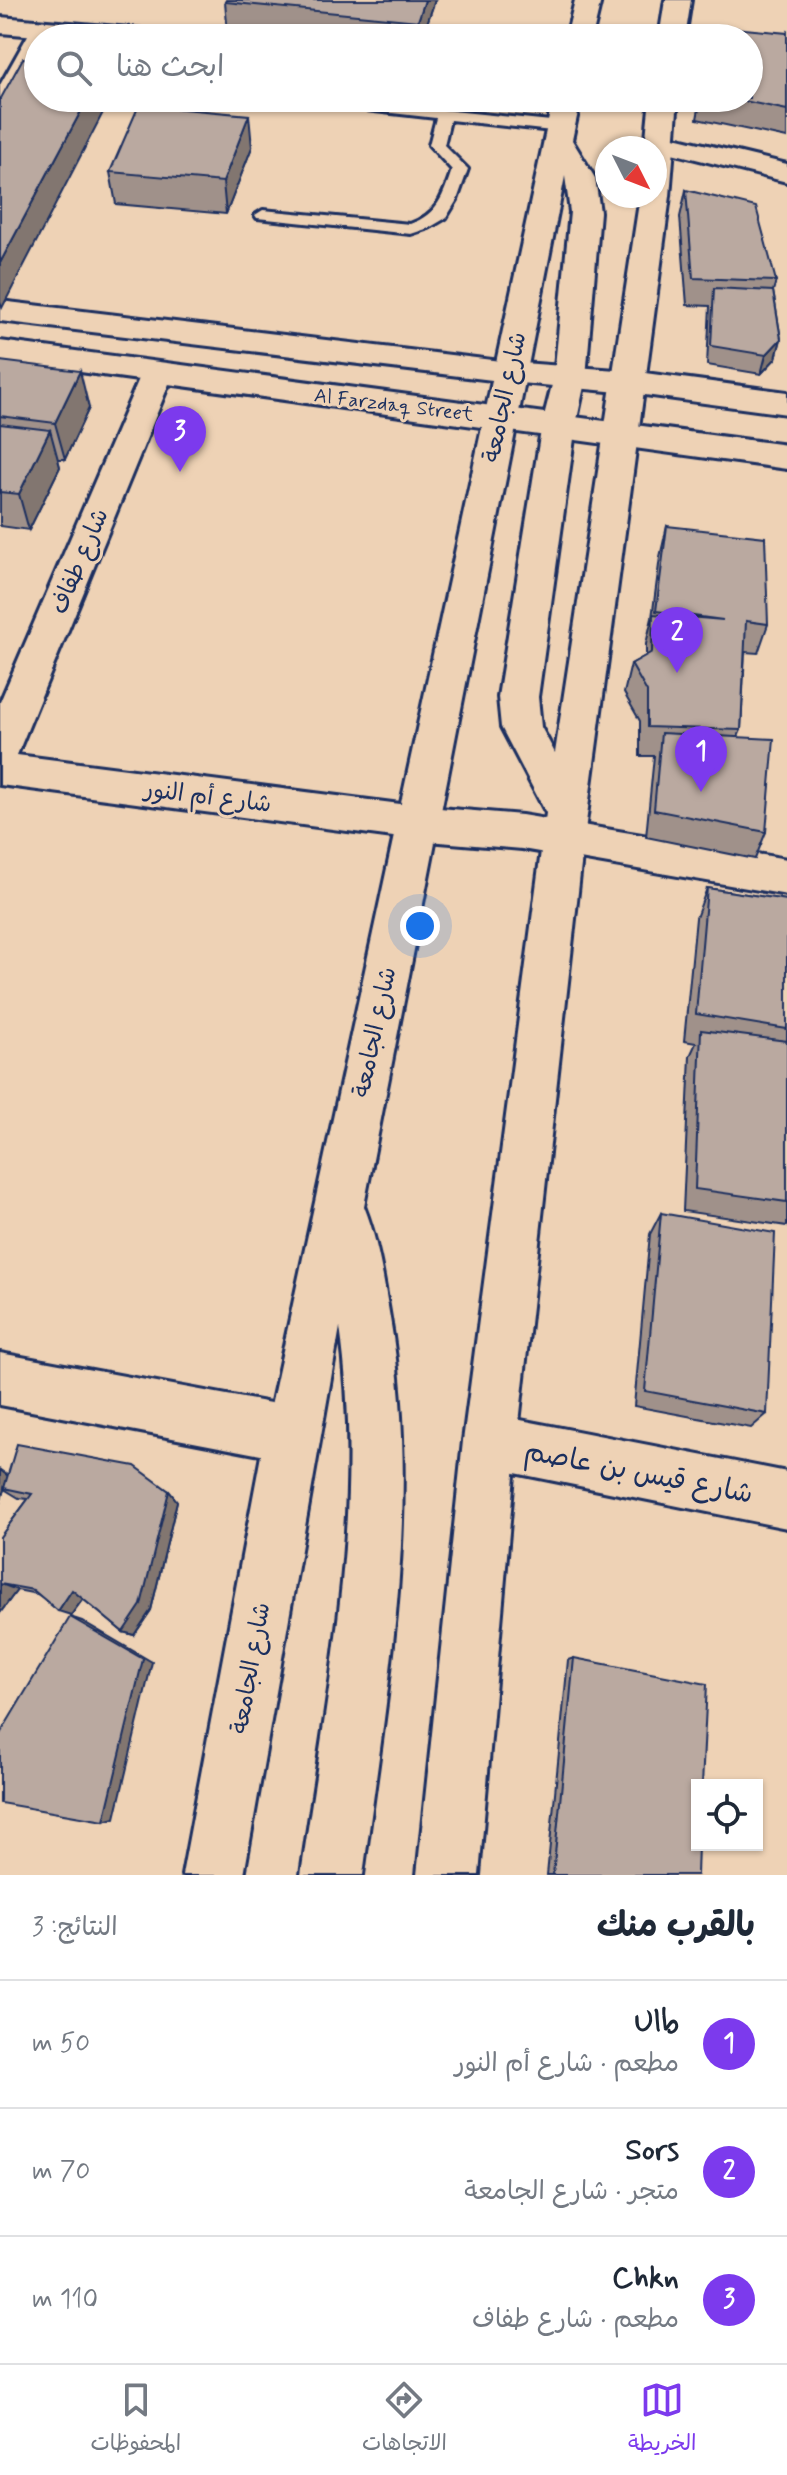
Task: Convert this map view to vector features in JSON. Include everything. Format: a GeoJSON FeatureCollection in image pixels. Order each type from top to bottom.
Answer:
{"type":"FeatureCollection","features":[{"type":"Feature","properties":{"kind":"main road"},"geometry":{"type":"LineString","coordinates":[[582,24],[588,0]]}},
{"type":"Feature","properties":{"kind":"main road"},"geometry":{"type":"LineString","coordinates":[[674,24],[678,0]]}},
{"type":"Feature","properties":{"kind":"main road"},"geometry":{"type":"LineString","coordinates":[[0,25],[24,27]]}},
{"type":"Feature","properties":{"kind":"main road"},"geometry":{"type":"LineString","coordinates":[[662,118],[690,120]]}},
{"type":"Feature","properties":{"kind":"main road"},"geometry":{"type":"LineString","coordinates":[[662,118],[787,173]]}},
{"type":"Feature","properties":{"kind":"main road"},"geometry":{"type":"LineString","coordinates":[[562,122],[581,178],[584,203],[570,377],[559,424],[518,697],[521,727],[565,826]]}},
{"type":"Feature","properties":{"kind":"main road","name":"شارع الجامعة"},"geometry":{"type":"LineString","coordinates":[[213,1875],[292,1434],[562,122]]}},
{"type":"Feature","properties":{"kind":"main road"},"geometry":{"type":"LineString","coordinates":[[448,1875],[490,1441],[565,826],[619,430],[630,382],[653,208]]}},
{"type":"Feature","properties":{"kind":"main road","name":"Al Farzdaq Street"},"geometry":{"type":"LineString","coordinates":[[0,311],[509,372],[630,382],[787,403]]}},
{"type":"Feature","properties":{"kind":"main road","name":"Al Farzdaq Street"},"geometry":{"type":"LineString","coordinates":[[0,351],[157,374],[619,430],[787,457]]}},
{"type":"Feature","properties":{"kind":"main road","name":"شارع طفاف"},"geometry":{"type":"LineString","coordinates":[[0,749],[157,374]]}},
{"type":"Feature","properties":{"kind":"main road","name":"شارع أم النور"},"geometry":{"type":"LineString","coordinates":[[0,769],[416,823],[565,826]]}},
{"type":"Feature","properties":{"kind":"main road"},"geometry":{"type":"LineString","coordinates":[[565,826],[787,877]]}},
{"type":"Feature","properties":{"kind":"main road"},"geometry":{"type":"LineString","coordinates":[[332,1875],[368,1598],[376,1451],[365,1319],[339,1202]]}},
{"type":"Feature","properties":{"kind":"main road"},"geometry":{"type":"LineString","coordinates":[[0,1379],[292,1434]]}},
{"type":"Feature","properties":{"kind":"main road","name":"شارع قيس بن عاصم"},"geometry":{"type":"LineString","coordinates":[[490,1441],[787,1500]]}},
{"type":"Feature","properties":{"kind":"lane"},"geometry":{"type":"LineString","coordinates":[[0,98],[24,55]]}},
{"type":"Feature","properties":{"kind":"lane"},"geometry":{"type":"LineString","coordinates":[[425,112],[562,122]]}},
{"type":"Feature","properties":{"kind":"lane"},"geometry":{"type":"LineString","coordinates":[[263,215],[411,229],[432,223],[445,213],[460,169],[436,149],[434,139],[445,114]]}},
{"type":"Feature","properties":{"kind":"building"},"geometry":{"type":"Polygon","coordinates":[[[226,0],[425,0],[418,21],[226,0]]]}},
{"type":"Feature","properties":{"kind":"building"},"geometry":{"type":"Polygon","coordinates":[[[763,31],[787,33],[787,110],[763,105],[763,31]]]}},
{"type":"Feature","properties":{"kind":"building"},"geometry":{"type":"Polygon","coordinates":[[[24,58],[24,112],[81,112],[0,263],[0,100],[24,58]]]}},
{"type":"Feature","properties":{"kind":"building"},"geometry":{"type":"Polygon","coordinates":[[[136,112],[249,115],[223,182],[110,172],[136,112]]]}},
{"type":"Feature","properties":{"kind":"building"},"geometry":{"type":"Polygon","coordinates":[[[686,190],[756,207],[776,281],[693,278],[686,190]]]}},
{"type":"Feature","properties":{"kind":"building"},"geometry":{"type":"Polygon","coordinates":[[[714,288],[773,291],[781,339],[766,355],[711,346],[714,288]]]}},
{"type":"Feature","properties":{"kind":"building"},"geometry":{"type":"Polygon","coordinates":[[[0,361],[80,371],[55,423],[0,416],[0,361]]]}},
{"type":"Feature","properties":{"kind":"building"},"geometry":{"type":"Polygon","coordinates":[[[0,424],[50,430],[19,494],[0,492],[0,424]]]}},
{"type":"Feature","properties":{"kind":"building"},"geometry":{"type":"Polygon","coordinates":[[[667,526],[765,537],[768,624],[746,621],[741,730],[647,727],[647,692],[631,664],[652,652],[653,614],[723,620],[656,611],[667,526]]]}},
{"type":"Feature","properties":{"kind":"building"},"geometry":{"type":"Polygon","coordinates":[[[661,733],[774,739],[766,832],[654,810],[661,733]]]}},
{"type":"Feature","properties":{"kind":"building"},"geometry":{"type":"Polygon","coordinates":[[[707,888],[787,900],[787,1029],[696,1014],[707,888]]]}},
{"type":"Feature","properties":{"kind":"building"},"geometry":{"type":"Polygon","coordinates":[[[701,1030],[787,1041],[787,1202],[695,1189],[701,1030]]]}},
{"type":"Feature","properties":{"kind":"building"},"geometry":{"type":"Polygon","coordinates":[[[661,1213],[775,1233],[767,1414],[645,1391],[661,1213]]]}},
{"type":"Feature","properties":{"kind":"building"},"geometry":{"type":"Polygon","coordinates":[[[17,1444],[135,1466],[169,1491],[141,1605],[123,1632],[72,1590],[58,1611],[33,1590],[0,1586],[0,1537],[32,1494],[4,1488],[17,1444]]]}},
{"type":"Feature","properties":{"kind":"building"},"geometry":{"type":"Polygon","coordinates":[[[70,1617],[143,1659],[104,1821],[0,1803],[0,1734],[70,1617]]]}},
{"type":"Feature","properties":{"kind":"building"},"geometry":{"type":"Polygon","coordinates":[[[574,1658],[707,1684],[702,1779],[691,1779],[691,1851],[698,1851],[697,1875],[553,1875],[574,1658]]]}},
{"type":"Feature","properties":{"kind":"place","name":"Chkn"},"geometry":{"type":"Point","coordinates":[180,472]}},
{"type":"Feature","properties":{"kind":"place","name":"Sors"},"geometry":{"type":"Point","coordinates":[677,673]}},
{"type":"Feature","properties":{"kind":"place","name":"Ulb"},"geometry":{"type":"Point","coordinates":[701,792]}}]}
